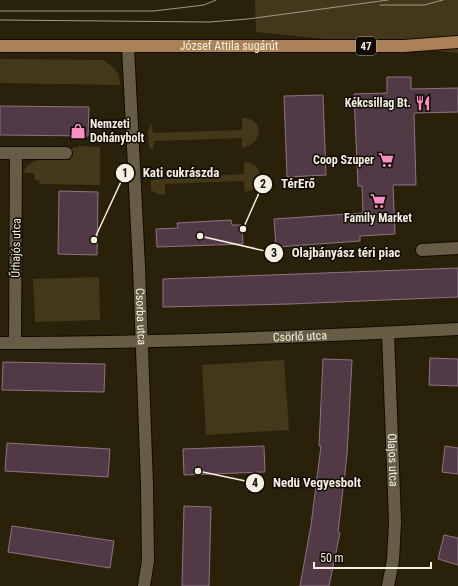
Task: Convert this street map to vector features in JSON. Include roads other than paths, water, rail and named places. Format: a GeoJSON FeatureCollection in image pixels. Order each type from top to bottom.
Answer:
{"type":"FeatureCollection","features":[{"type":"Feature","properties":{"kind":"main road","name":"József Attila sugárút"},"geometry":{"type":"LineString","coordinates":[[0,46],[404,46],[458,42]]}},
{"type":"Feature","properties":{"kind":"street","name":"Csorba utca"},"geometry":{"type":"LineString","coordinates":[[128,47],[142,343],[148,524],[148,561],[144,586]]}},
{"type":"Feature","properties":{"kind":"street"},"geometry":{"type":"LineString","coordinates":[[0,153],[66,153]]}},
{"type":"Feature","properties":{"kind":"street","name":"Űrhajós utca"},"geometry":{"type":"LineString","coordinates":[[15,343],[16,153]]}},
{"type":"Feature","properties":{"kind":"street"},"geometry":{"type":"LineString","coordinates":[[422,250],[458,248]]}},
{"type":"Feature","properties":{"kind":"street","name":"Csörlő utca"},"geometry":{"type":"LineString","coordinates":[[142,343],[458,329]]}},
{"type":"Feature","properties":{"kind":"street","name":"Olajos utca"},"geometry":{"type":"LineString","coordinates":[[388,333],[395,522],[393,560],[388,586]]}},
{"type":"Feature","properties":{"kind":"street"},"geometry":{"type":"LineString","coordinates":[[0,343],[142,343]]}},
{"type":"Feature","properties":{"kind":"tram line"},"geometry":{"type":"LineString","coordinates":[[0,11],[154,11],[204,5],[216,0]]}},
{"type":"Feature","properties":{"kind":"tram line"},"geometry":{"type":"LineString","coordinates":[[0,20],[209,22],[248,19],[388,0]]}},
{"type":"Feature","properties":{"kind":"tram line"},"geometry":{"type":"LineString","coordinates":[[380,5],[424,5],[443,0]]}},
{"type":"Feature","properties":{"kind":"place","name":"Kékcsillag Bt."},"geometry":{"type":"Point","coordinates":[423,103]}},
{"type":"Feature","properties":{"kind":"place","name":"Nemzeti Dohánybolt"},"geometry":{"type":"Point","coordinates":[78,131]}},
{"type":"Feature","properties":{"kind":"place","name":"Coop Szuper"},"geometry":{"type":"Point","coordinates":[386,160]}},
{"type":"Feature","properties":{"kind":"place","name":"Family Market"},"geometry":{"type":"Point","coordinates":[378,201]}},
{"type":"Feature","properties":{"kind":"place","name":"TérErő"},"geometry":{"type":"Point","coordinates":[243,229]}},
{"type":"Feature","properties":{"kind":"place","name":"Olajbányász téri piac"},"geometry":{"type":"Point","coordinates":[200,236]}},
{"type":"Feature","properties":{"kind":"place","name":"Kati cukrászda"},"geometry":{"type":"Point","coordinates":[94,240]}},
{"type":"Feature","properties":{"kind":"place","name":"Nedü Vegyesbolt"},"geometry":{"type":"Point","coordinates":[198,471]}}]}
